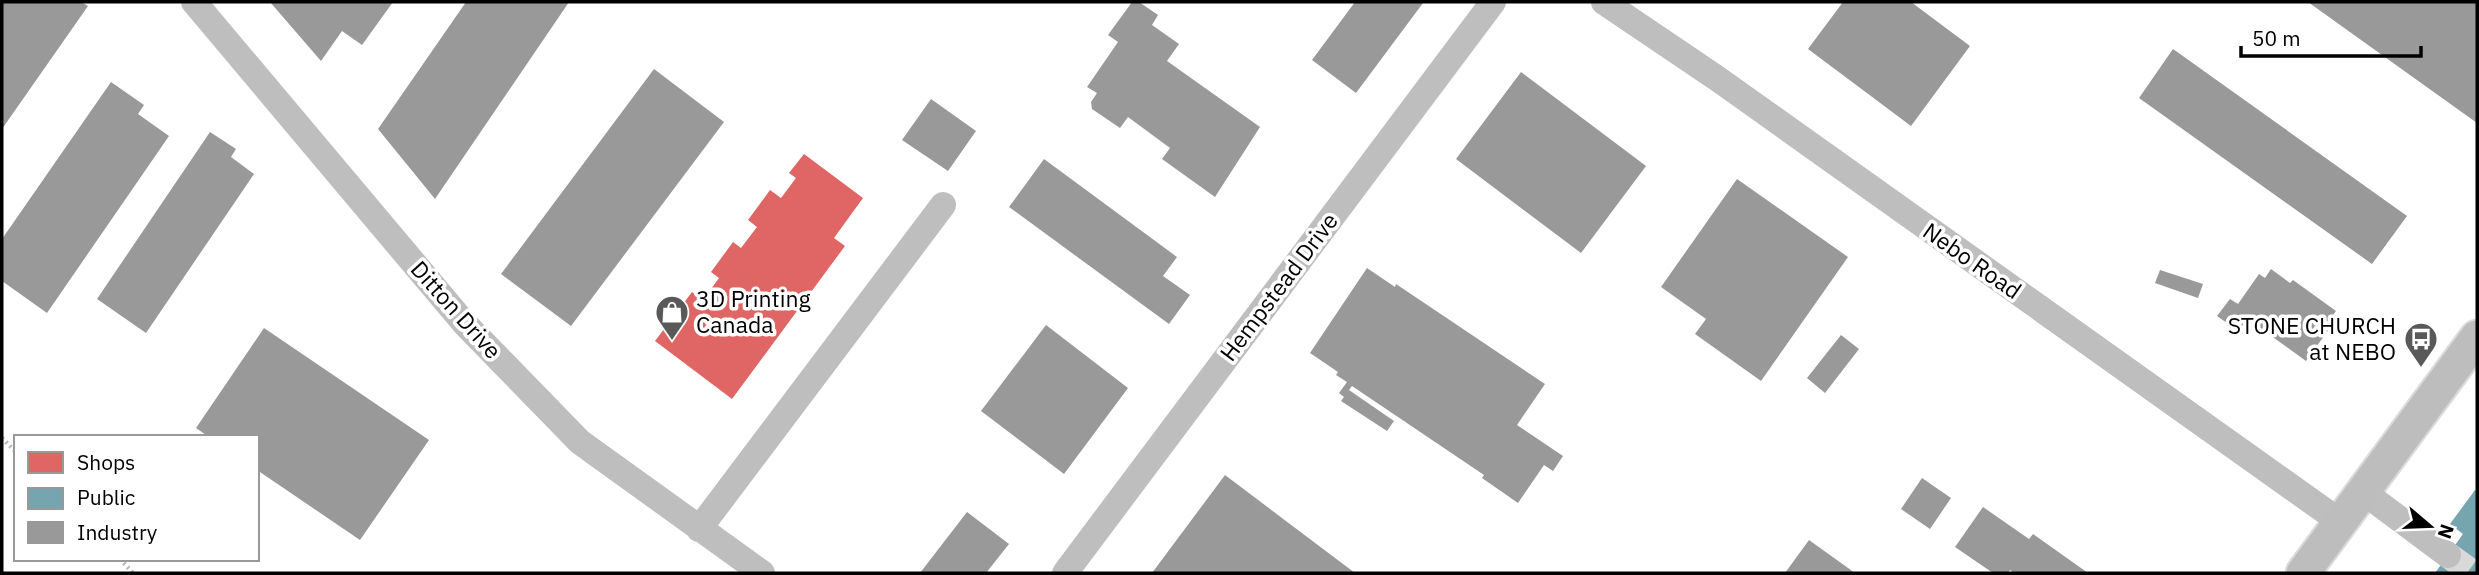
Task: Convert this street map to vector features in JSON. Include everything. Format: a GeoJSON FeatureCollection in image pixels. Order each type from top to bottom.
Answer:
{"type":"FeatureCollection","features":[{"type":"Feature","properties":{"kind":"main road"},"geometry":{"type":"LineString","coordinates":[[2303,573],[2477,337]]}},
{"type":"Feature","properties":{"kind":"street","name":"Ditton Drive"},"geometry":{"type":"LineString","coordinates":[[194,2],[465,324],[580,442],[762,573]]}},
{"type":"Feature","properties":{"kind":"street","name":"Hempstead Drive"},"geometry":{"type":"LineString","coordinates":[[1065,573],[1493,2]]}},
{"type":"Feature","properties":{"kind":"street","name":"Nebo Road"},"geometry":{"type":"LineString","coordinates":[[1604,2],[1718,79],[2339,521]]}},
{"type":"Feature","properties":{"kind":"street"},"geometry":{"type":"LineString","coordinates":[[699,528],[943,205]]}},
{"type":"Feature","properties":{"kind":"street"},"geometry":{"type":"LineString","coordinates":[[2362,491],[2448,555]]}},
{"type":"Feature","properties":{"kind":"path"},"geometry":{"type":"LineString","coordinates":[[2,438],[14,451]]}},
{"type":"Feature","properties":{"kind":"building: Shops"},"geometry":{"type":"Polygon","coordinates":[[[804,154],[863,198],[834,238],[845,246],[732,399],[655,341],[692,292],[703,300],[719,278],[711,272],[733,242],[741,248],[757,227],[748,220],[770,190],[781,198],[796,178],[789,173],[804,154]]]}},
{"type":"Feature","properties":{"kind":"building: Public"},"geometry":{"type":"Polygon","coordinates":[[[2475,490],[2477,573],[2435,573],[2463,534],[2450,524],[2475,490]]]}},
{"type":"Feature","properties":{"kind":"building: Industry"},"geometry":{"type":"Polygon","coordinates":[[[2,2],[81,2],[88,6],[2,129],[2,2]]]}},
{"type":"Feature","properties":{"kind":"building: Industry"},"geometry":{"type":"Polygon","coordinates":[[[270,2],[393,2],[362,45],[342,31],[321,61],[270,2]]]}},
{"type":"Feature","properties":{"kind":"building: Industry"},"geometry":{"type":"Polygon","coordinates":[[[466,2],[569,2],[435,199],[378,129],[466,2]]]}},
{"type":"Feature","properties":{"kind":"building: Industry"},"geometry":{"type":"Polygon","coordinates":[[[1132,2],[1139,2],[1158,15],[1152,25],[1179,44],[1167,61],[1260,127],[1215,197],[1162,159],[1170,148],[1128,117],[1120,128],[1092,109],[1091,102],[1097,93],[1087,87],[1118,42],[1108,35],[1132,2]]]}},
{"type":"Feature","properties":{"kind":"building: Industry"},"geometry":{"type":"Polygon","coordinates":[[[1355,2],[1423,3],[1356,93],[1312,60],[1355,2]]]}},
{"type":"Feature","properties":{"kind":"building: Industry"},"geometry":{"type":"Polygon","coordinates":[[[1843,2],[1911,2],[1970,46],[1911,126],[1808,49],[1843,2]]]}},
{"type":"Feature","properties":{"kind":"building: Industry"},"geometry":{"type":"Polygon","coordinates":[[[2308,2],[2477,2],[2477,123],[2308,2]]]}},
{"type":"Feature","properties":{"kind":"building: Industry"},"geometry":{"type":"Polygon","coordinates":[[[2173,49],[2407,216],[2372,264],[2139,98],[2173,49]]]}},
{"type":"Feature","properties":{"kind":"building: Industry"},"geometry":{"type":"Polygon","coordinates":[[[654,69],[724,122],[571,326],[501,274],[654,69]]]}},
{"type":"Feature","properties":{"kind":"building: Industry"},"geometry":{"type":"Polygon","coordinates":[[[1521,72],[1646,166],[1581,253],[1456,159],[1521,72]]]}},
{"type":"Feature","properties":{"kind":"building: Industry"},"geometry":{"type":"Polygon","coordinates":[[[111,82],[144,105],[138,114],[169,136],[47,313],[2,281],[2,239],[111,82]]]}},
{"type":"Feature","properties":{"kind":"building: Industry"},"geometry":{"type":"Polygon","coordinates":[[[931,99],[976,131],[948,171],[902,140],[931,99]]]}},
{"type":"Feature","properties":{"kind":"building: Industry"},"geometry":{"type":"Polygon","coordinates":[[[210,132],[236,149],[231,157],[254,174],[146,333],[97,299],[210,132]]]}},
{"type":"Feature","properties":{"kind":"building: Industry"},"geometry":{"type":"Polygon","coordinates":[[[1044,159],[1177,257],[1163,276],[1190,295],[1169,324],[1009,207],[1044,159]]]}},
{"type":"Feature","properties":{"kind":"building: Industry"},"geometry":{"type":"Polygon","coordinates":[[[1737,179],[1848,257],[1761,381],[1695,334],[1706,319],[1661,287],[1737,179]]]}},
{"type":"Feature","properties":{"kind":"building: Industry"},"geometry":{"type":"Polygon","coordinates":[[[1367,268],[1395,287],[1396,284],[1545,384],[1517,425],[1563,456],[1553,471],[1544,465],[1518,503],[1482,478],[1484,475],[1352,386],[1349,390],[1394,421],[1387,431],[1341,401],[1344,397],[1339,393],[1347,382],[1336,375],[1338,372],[1310,353],[1367,268]]]}},
{"type":"Feature","properties":{"kind":"building: Industry"},"geometry":{"type":"Polygon","coordinates":[[[2271,269],[2290,283],[2293,280],[2336,311],[2328,322],[2332,325],[2306,361],[2256,325],[2247,337],[2217,316],[2230,299],[2238,304],[2259,274],[2265,278],[2271,269]]]}},
{"type":"Feature","properties":{"kind":"building: Industry"},"geometry":{"type":"Polygon","coordinates":[[[2160,270],[2203,284],[2198,298],[2155,283],[2160,270]]]}},
{"type":"Feature","properties":{"kind":"building: Industry"},"geometry":{"type":"Polygon","coordinates":[[[1046,325],[1128,388],[1064,474],[981,411],[1046,325]]]}},
{"type":"Feature","properties":{"kind":"building: Industry"},"geometry":{"type":"Polygon","coordinates":[[[264,328],[429,440],[360,540],[259,471],[259,435],[206,435],[196,428],[264,328]]]}},
{"type":"Feature","properties":{"kind":"building: Industry"},"geometry":{"type":"Polygon","coordinates":[[[1841,335],[1859,349],[1825,393],[1807,378],[1841,335]]]}},
{"type":"Feature","properties":{"kind":"building: Industry"},"geometry":{"type":"Polygon","coordinates":[[[1225,475],[1355,573],[1152,573],[1225,475]]]}},
{"type":"Feature","properties":{"kind":"building: Industry"},"geometry":{"type":"Polygon","coordinates":[[[1922,478],[1951,498],[1930,529],[1901,509],[1922,478]]]}},
{"type":"Feature","properties":{"kind":"building: Industry"},"geometry":{"type":"Polygon","coordinates":[[[1983,507],[2029,539],[2033,534],[2088,573],[2014,573],[2010,570],[2008,573],[1993,573],[1955,547],[1983,507]]]}},
{"type":"Feature","properties":{"kind":"building: Industry"},"geometry":{"type":"Polygon","coordinates":[[[967,512],[1009,544],[986,573],[920,573],[967,512]]]}},
{"type":"Feature","properties":{"kind":"building: Industry"},"geometry":{"type":"Polygon","coordinates":[[[1809,540],[1855,573],[1785,573],[1809,540]]]}},
{"type":"Feature","properties":{"kind":"tunnel"},"geometry":{"type":"LineString","coordinates":[[2448,555],[2473,573]]}},
{"type":"Feature","properties":{"kind":"place","name":"3D Printing Canada"},"geometry":{"type":"Point","coordinates":[672,342]}},
{"type":"Feature","properties":{"kind":"place","name":"STONE CHURCH at NEBO"},"geometry":{"type":"Point","coordinates":[2421,369]}}]}
